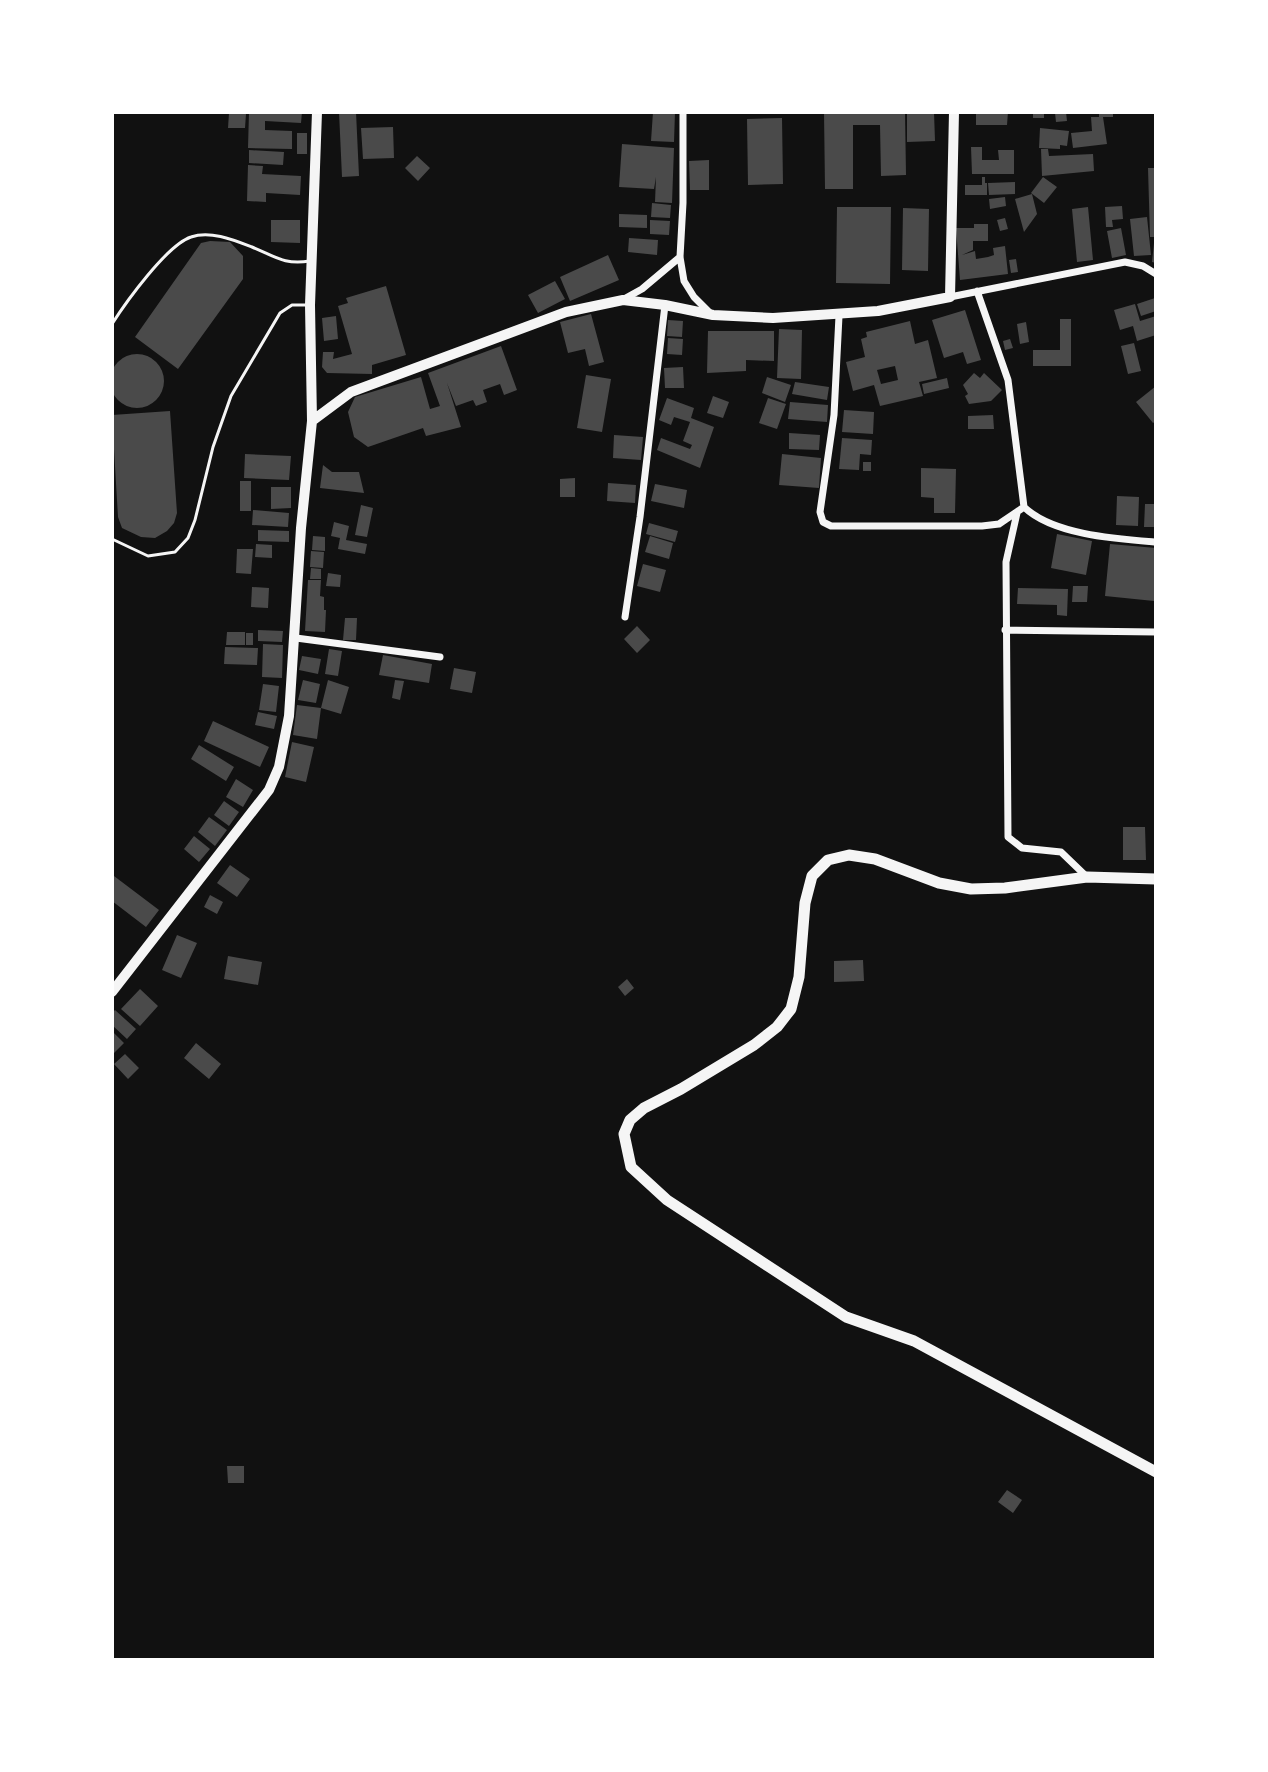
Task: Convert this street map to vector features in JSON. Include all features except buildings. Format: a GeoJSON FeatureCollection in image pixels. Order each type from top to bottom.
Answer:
{"type":"FeatureCollection","features":[{"type":"Feature","properties":{"kind":"highway"},"geometry":{"type":"LineString","coordinates":[[1156,879],[1087,877],[1005,888],[971,889],[939,883],[875,859],[849,855],[828,860],[812,876],[805,903],[799,977],[791,1009],[777,1027],[754,1045],[644,1108],[630,1120],[624,1134],[631,1167],[667,1200],[846,1317],[914,1341],[1156,1472]]}},
{"type":"Feature","properties":{"kind":"main road"},"geometry":{"type":"LineString","coordinates":[[112,992],[269,790],[279,767],[289,716],[301,528],[312,421],[310,305],[317,112]]}},
{"type":"Feature","properties":{"kind":"main road"},"geometry":{"type":"LineString","coordinates":[[312,421],[351,392],[566,312],[623,300],[713,315],[773,318],[839,316],[950,297],[954,112]]}},
{"type":"Feature","properties":{"kind":"street"},"geometry":{"type":"LineString","coordinates":[[683,112],[680,257],[684,281],[694,297],[713,315]]}},
{"type":"Feature","properties":{"kind":"street"},"geometry":{"type":"LineString","coordinates":[[623,300],[642,289],[680,257]]}},
{"type":"Feature","properties":{"kind":"street"},"geometry":{"type":"LineString","coordinates":[[950,297],[1125,262],[1143,266],[1156,274]]}},
{"type":"Feature","properties":{"kind":"street"},"geometry":{"type":"LineString","coordinates":[[977,291],[1008,380],[1023,511],[1006,562],[1008,837],[1022,848],[1061,852],[1087,877]]}},
{"type":"Feature","properties":{"kind":"street"},"geometry":{"type":"LineString","coordinates":[[625,617],[665,305]]}},
{"type":"Feature","properties":{"kind":"street"},"geometry":{"type":"LineString","coordinates":[[839,316],[834,415],[820,512],[823,522],[831,526],[982,526],[999,524],[1023,511]]}},
{"type":"Feature","properties":{"kind":"street"},"geometry":{"type":"LineString","coordinates":[[1023,511],[1076,531],[1156,542]]}},
{"type":"Feature","properties":{"kind":"street"},"geometry":{"type":"LineString","coordinates":[[1005,630],[1156,632]]}},
{"type":"Feature","properties":{"kind":"street"},"geometry":{"type":"LineString","coordinates":[[296,638],[440,657]]}},
{"type":"Feature","properties":{"kind":"lane"},"geometry":{"type":"LineString","coordinates":[[112,324],[170,251],[192,236],[224,236],[284,262],[312,260]]}},
{"type":"Feature","properties":{"kind":"lane"},"geometry":{"type":"LineString","coordinates":[[112,539],[148,556],[175,552],[188,538],[213,447],[231,396],[280,313],[292,305],[310,305]]}}]}
